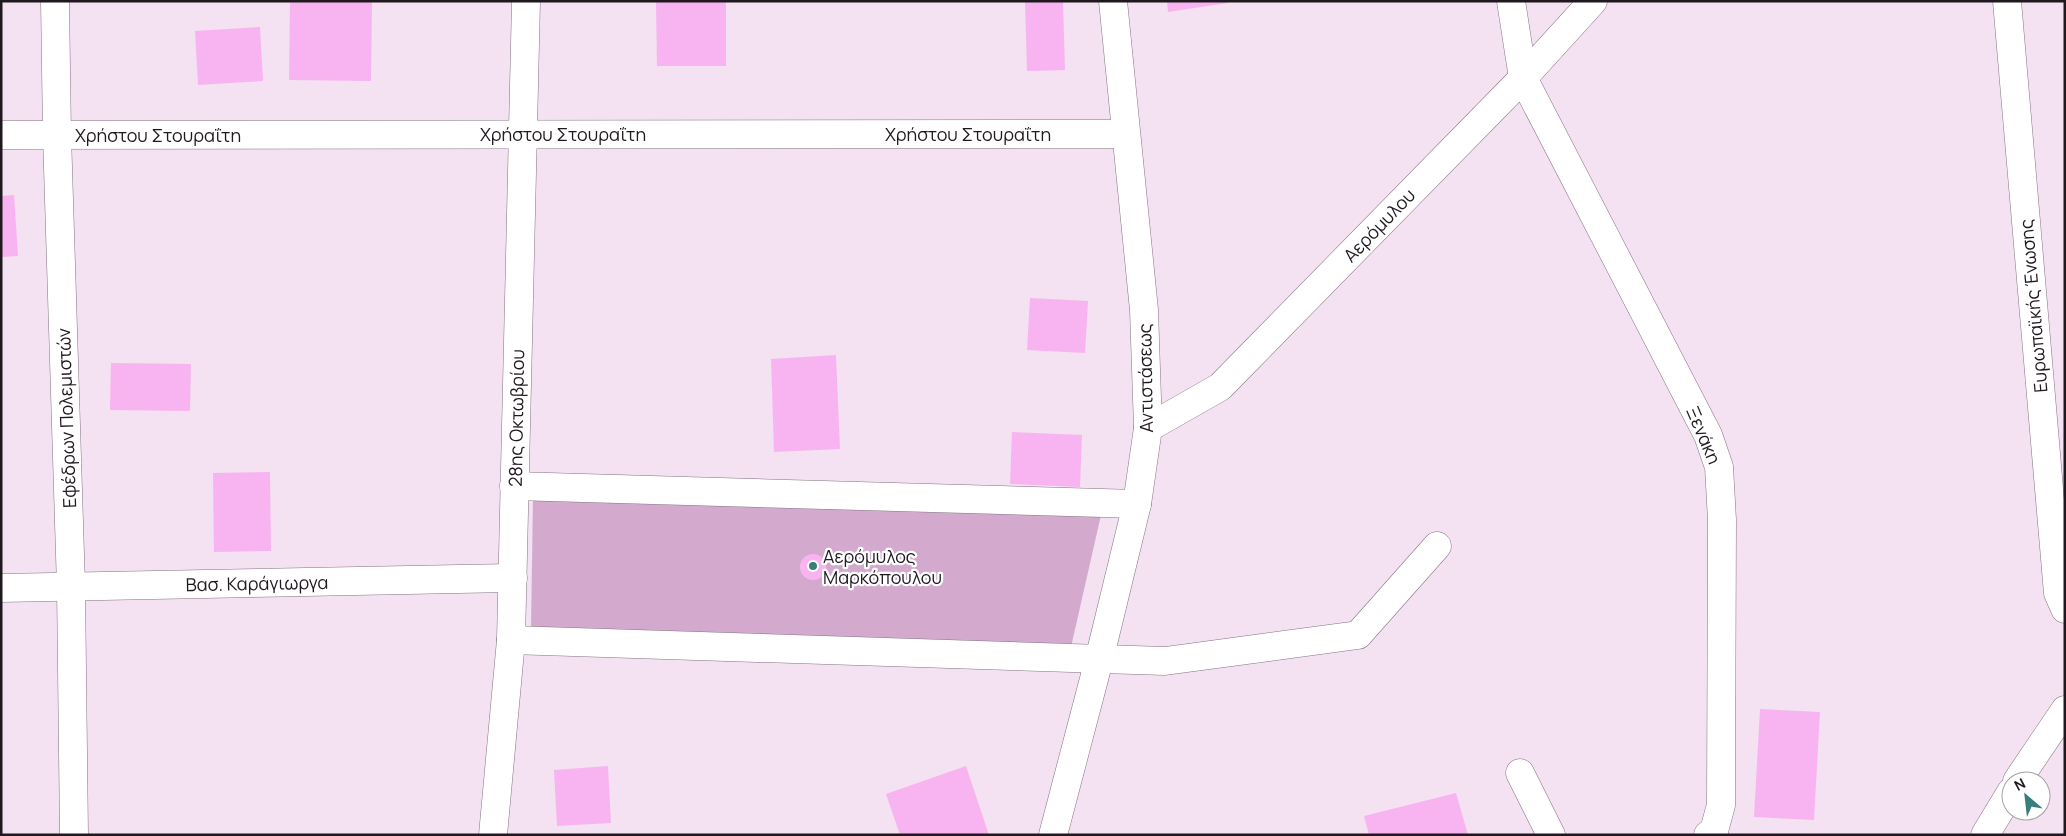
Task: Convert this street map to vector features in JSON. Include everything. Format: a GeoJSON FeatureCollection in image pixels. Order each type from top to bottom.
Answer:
{"type":"FeatureCollection","features":[{"type":"Feature","properties":{"kind":"street","name":"Εφέδρων Πολεμιστών"},"geometry":{"type":"LineString","coordinates":[[55,1],[57,135],[71,586],[74,835]]}},
{"type":"Feature","properties":{"kind":"street","name":"28ης Οκτωβρίου"},"geometry":{"type":"LineString","coordinates":[[493,835],[511,640],[526,1]]}},
{"type":"Feature","properties":{"kind":"street","name":"Αντιστάσεως"},"geometry":{"type":"LineString","coordinates":[[1053,835],[1099,660],[1137,504],[1148,428],[1144,310],[1113,1]]}},
{"type":"Feature","properties":{"kind":"street","name":"Ξενάκη"},"geometry":{"type":"LineString","coordinates":[[1512,1],[1523,78],[1708,435],[1719,467],[1722,520],[1721,805],[1711,833]]}},
{"type":"Feature","properties":{"kind":"street","name":"Αερόμυλου"},"geometry":{"type":"LineString","coordinates":[[1148,428],[1220,387],[1523,78],[1593,1]]}},
{"type":"Feature","properties":{"kind":"street","name":"Ευρωπαϊκής Ένωσης"},"geometry":{"type":"LineString","coordinates":[[2007,1],[2058,592],[2065,609]]}},
{"type":"Feature","properties":{"kind":"street","name":"Χρήστου Στουραΐτη"},"geometry":{"type":"LineString","coordinates":[[1,135],[1125,134]]}},
{"type":"Feature","properties":{"kind":"street"},"geometry":{"type":"LineString","coordinates":[[514,486],[1137,504]]}},
{"type":"Feature","properties":{"kind":"street"},"geometry":{"type":"LineString","coordinates":[[511,640],[1165,661],[1358,635],[1437,546]]}},
{"type":"Feature","properties":{"kind":"street","name":"Βασ. Καράγιωργα"},"geometry":{"type":"LineString","coordinates":[[1,588],[513,578]]}},
{"type":"Feature","properties":{"kind":"street"},"geometry":{"type":"LineString","coordinates":[[2025,771],[2065,710]]}},
{"type":"Feature","properties":{"kind":"street"},"geometry":{"type":"LineString","coordinates":[[1520,773],[1551,835]]}},
{"type":"Feature","properties":{"kind":"street"},"geometry":{"type":"LineString","coordinates":[[1985,835],[2001,809]]}},
{"type":"Feature","properties":{"kind":"shaded area"},"geometry":{"type":"Polygon","coordinates":[[[533,497],[1101,515],[1071,647],[531,629],[533,497]]]}},
{"type":"Feature","properties":{"kind":"building"},"geometry":{"type":"Polygon","coordinates":[[[290,1],[372,1],[371,81],[289,80],[290,1]]]}},
{"type":"Feature","properties":{"kind":"building"},"geometry":{"type":"Polygon","coordinates":[[[656,1],[726,1],[726,66],[657,66],[656,1]]]}},
{"type":"Feature","properties":{"kind":"building"},"geometry":{"type":"Polygon","coordinates":[[[1025,1],[1063,1],[1065,70],[1027,71],[1025,1]]]}},
{"type":"Feature","properties":{"kind":"building"},"geometry":{"type":"Polygon","coordinates":[[[1167,1],[1228,1],[1228,3],[1168,12],[1167,1]]]}},
{"type":"Feature","properties":{"kind":"building"},"geometry":{"type":"Polygon","coordinates":[[[260,27],[263,81],[198,85],[195,31],[260,27]]]}},
{"type":"Feature","properties":{"kind":"building"},"geometry":{"type":"Polygon","coordinates":[[[14,195],[18,256],[1,257],[1,196],[14,195]]]}},
{"type":"Feature","properties":{"kind":"building"},"geometry":{"type":"Polygon","coordinates":[[[1030,298],[1088,301],[1085,353],[1027,350],[1030,298]]]}},
{"type":"Feature","properties":{"kind":"building"},"geometry":{"type":"Polygon","coordinates":[[[836,355],[840,449],[774,452],[771,359],[836,355]]]}},
{"type":"Feature","properties":{"kind":"building"},"geometry":{"type":"Polygon","coordinates":[[[111,363],[191,364],[190,411],[110,410],[111,363]]]}},
{"type":"Feature","properties":{"kind":"building"},"geometry":{"type":"Polygon","coordinates":[[[1012,432],[1082,435],[1080,487],[1010,484],[1012,432]]]}},
{"type":"Feature","properties":{"kind":"building"},"geometry":{"type":"Polygon","coordinates":[[[270,472],[271,551],[214,552],[213,473],[270,472]]]}},
{"type":"Feature","properties":{"kind":"building","name":"Αερόμυλος Μαρκόπουλου"},"geometry":{"type":"Polygon","coordinates":[[[813,554],[822,558],[826,567],[822,576],[813,580],[804,576],[800,567],[804,558],[813,554]]]}},
{"type":"Feature","properties":{"kind":"building"},"geometry":{"type":"Polygon","coordinates":[[[1760,709],[1820,712],[1814,820],[1754,817],[1760,709]]]}},
{"type":"Feature","properties":{"kind":"building"},"geometry":{"type":"Polygon","coordinates":[[[608,766],[611,823],[557,826],[554,770],[608,766]]]}},
{"type":"Feature","properties":{"kind":"building"},"geometry":{"type":"Polygon","coordinates":[[[966,766],[989,835],[900,835],[886,794],[966,766]]]}},
{"type":"Feature","properties":{"kind":"building"},"geometry":{"type":"Polygon","coordinates":[[[1456,793],[1468,835],[1369,835],[1364,816],[1456,793]]]}},
{"type":"Feature","properties":{"kind":"place","name":"Αερόμυλος Μαρκόπουλου"},"geometry":{"type":"Point","coordinates":[813,566]}}]}
